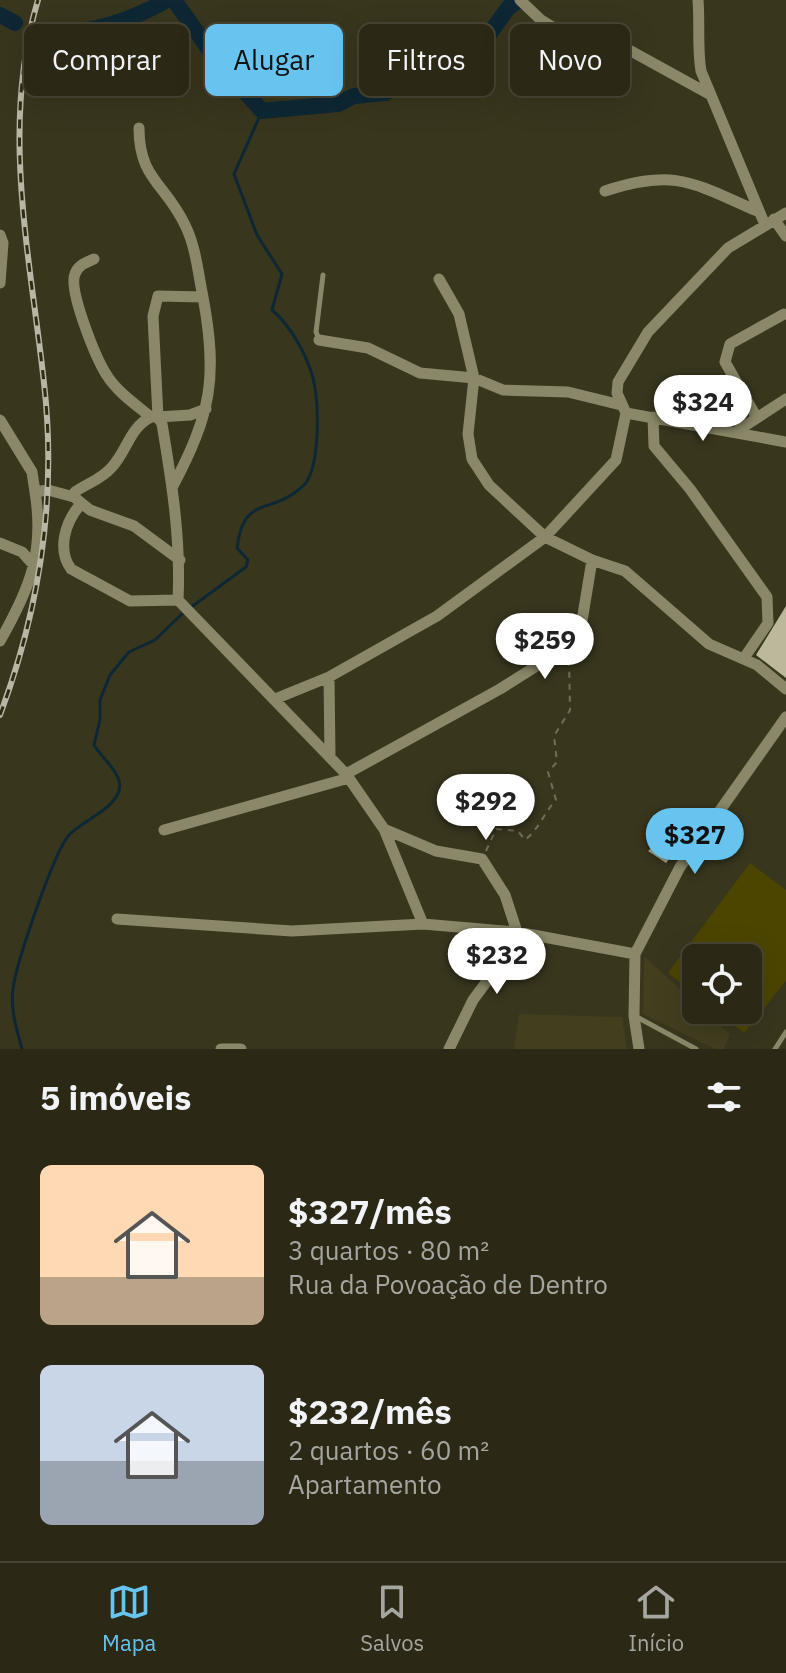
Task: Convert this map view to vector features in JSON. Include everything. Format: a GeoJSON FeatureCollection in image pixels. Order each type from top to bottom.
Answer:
{"type":"FeatureCollection","features":[{"type":"Feature","properties":{"kind":"street"},"geometry":{"type":"LineString","coordinates":[[698,0],[701,34],[697,51],[709,94],[735,146],[757,211]]}},
{"type":"Feature","properties":{"kind":"street"},"geometry":{"type":"LineString","coordinates":[[521,1],[541,20],[567,36],[631,51],[709,94]]}},
{"type":"Feature","properties":{"kind":"street"},"geometry":{"type":"LineString","coordinates":[[139,128],[143,164],[187,228],[212,336],[206,409],[200,431],[172,487]]}},
{"type":"Feature","properties":{"kind":"street"},"geometry":{"type":"LineString","coordinates":[[605,191],[657,177],[677,179],[757,211],[786,236]]}},
{"type":"Feature","properties":{"kind":"street"},"geometry":{"type":"LineString","coordinates":[[275,699],[329,677],[437,616],[545,537],[616,460],[624,409],[618,382],[648,332],[728,248],[786,213]]}},
{"type":"Feature","properties":{"kind":"street"},"geometry":{"type":"LineString","coordinates":[[0,235],[3,243],[0,283]]}},
{"type":"Feature","properties":{"kind":"street"},"geometry":{"type":"LineString","coordinates":[[94,259],[82,264],[75,274],[73,288],[85,324],[106,376],[155,417]]}},
{"type":"Feature","properties":{"kind":"street"},"geometry":{"type":"LineString","coordinates":[[439,279],[459,314],[474,378],[468,434],[472,459],[489,485],[545,537],[592,560],[625,571],[709,644],[744,658],[786,689]]}},
{"type":"Feature","properties":{"kind":"street"},"geometry":{"type":"LineString","coordinates":[[183,606],[172,487],[155,417],[154,301],[165,294],[203,297]]}},
{"type":"Feature","properties":{"kind":"street"},"geometry":{"type":"LineString","coordinates":[[757,418],[725,362],[725,352],[730,344],[784,314]]}},
{"type":"Feature","properties":{"kind":"street"},"geometry":{"type":"LineString","coordinates":[[319,340],[368,348],[420,373],[474,378],[503,390],[568,392],[653,417],[786,442]]}},
{"type":"Feature","properties":{"kind":"street"},"geometry":{"type":"LineString","coordinates":[[737,431],[786,399]]}},
{"type":"Feature","properties":{"kind":"street"},"geometry":{"type":"LineString","coordinates":[[206,409],[190,415],[155,417],[133,432],[114,466],[96,482],[75,492],[77,501],[64,546],[65,561],[71,569],[130,601],[183,606],[275,699],[348,776],[384,829],[423,924]]}},
{"type":"Feature","properties":{"kind":"street"},"geometry":{"type":"LineString","coordinates":[[653,417],[654,446],[690,489],[767,597],[768,623],[744,658]]}},
{"type":"Feature","properties":{"kind":"street"},"geometry":{"type":"LineString","coordinates":[[0,420],[32,472],[40,521],[28,592],[0,641]]}},
{"type":"Feature","properties":{"kind":"street"},"geometry":{"type":"LineString","coordinates":[[35,492],[48,490],[134,526],[180,560]]}},
{"type":"Feature","properties":{"kind":"street"},"geometry":{"type":"LineString","coordinates":[[3,547],[22,552],[31,562]]}},
{"type":"Feature","properties":{"kind":"street"},"geometry":{"type":"LineString","coordinates":[[164,830],[348,776],[500,689],[568,646],[581,627],[592,560]]}},
{"type":"Feature","properties":{"kind":"street"},"geometry":{"type":"LineString","coordinates":[[329,677],[330,757]]}},
{"type":"Feature","properties":{"kind":"street"},"geometry":{"type":"LineString","coordinates":[[639,1049],[634,1016],[635,954],[680,867],[786,717]]}},
{"type":"Feature","properties":{"kind":"street"},"geometry":{"type":"LineString","coordinates":[[384,829],[436,851],[482,859],[505,895],[517,932],[504,958],[473,1000],[449,1049]]}},
{"type":"Feature","properties":{"kind":"street"},"geometry":{"type":"LineString","coordinates":[[117,919],[292,931],[423,924],[517,932],[635,954]]}},
{"type":"Feature","properties":{"kind":"street"},"geometry":{"type":"LineString","coordinates":[[221,1049],[241,1049]]}},
{"type":"Feature","properties":{"kind":"lane"},"geometry":{"type":"LineString","coordinates":[[319,340],[316,332],[323,275]]}},
{"type":"Feature","properties":{"kind":"lane"},"geometry":{"type":"LineString","coordinates":[[634,1016],[696,1049]]}},
{"type":"Feature","properties":{"kind":"lane"},"geometry":{"type":"LineString","coordinates":[[775,1049],[786,1032]]}},
{"type":"Feature","properties":{"kind":"path"},"geometry":{"type":"LineString","coordinates":[[482,859],[496,829],[518,831],[525,840],[536,831],[543,815],[556,800],[548,772],[557,762],[554,736],[570,710],[568,646]]}},
{"type":"Feature","properties":{"kind":"shaded area"},"geometry":{"type":"Polygon","coordinates":[[[750,863],[786,890],[786,981],[762,1011],[762,944],[690,944],[750,863]]]}},
{"type":"Feature","properties":{"kind":"shaded area"},"geometry":{"type":"Polygon","coordinates":[[[682,954],[682,984],[668,973],[682,954]]]}},
{"type":"Feature","properties":{"kind":"shaded area"},"geometry":{"type":"Polygon","coordinates":[[[644,956],[682,991],[682,1024],[718,1024],[730,1034],[724,1049],[715,1049],[643,1014],[644,956]]]}},
{"type":"Feature","properties":{"kind":"shaded area"},"geometry":{"type":"Polygon","coordinates":[[[519,1014],[622,1017],[627,1049],[514,1049],[519,1014]]]}},
{"type":"Feature","properties":{"kind":"shaded area"},"geometry":{"type":"Polygon","coordinates":[[[733,1024],[751,1024],[744,1033],[733,1024]]]}},
{"type":"Feature","properties":{"kind":"building"},"geometry":{"type":"Polygon","coordinates":[[[786,606],[786,678],[756,655],[786,606]]]}},
{"type":"Feature","properties":{"kind":"building"},"geometry":{"type":"Polygon","coordinates":[[[672,829],[685,838],[666,863],[648,851],[672,829]]]}},
{"type":"Feature","properties":{"kind":"waterway"},"geometry":{"type":"LineString","coordinates":[[112,24],[167,0]]}},
{"type":"Feature","properties":{"kind":"waterway"},"geometry":{"type":"LineString","coordinates":[[174,0],[216,59],[262,111],[338,104],[354,96],[385,93],[407,81],[440,73],[455,60],[477,51],[508,8],[519,0]]}},
{"type":"Feature","properties":{"kind":"waterway"},"geometry":{"type":"LineString","coordinates":[[0,15],[15,23]]}},
{"type":"Feature","properties":{"kind":"waterway"},"geometry":{"type":"LineString","coordinates":[[190,608],[246,567],[248,560],[237,548],[246,519],[252,512],[280,501],[303,486],[309,477],[316,451],[313,378],[297,341],[272,310],[282,274],[257,235],[234,174],[262,111]]}},
{"type":"Feature","properties":{"kind":"waterway"},"geometry":{"type":"LineString","coordinates":[[22,1049],[12,996],[21,956],[45,884],[69,835],[104,810],[119,791],[115,773],[94,745],[100,720],[100,700],[110,675],[129,652],[155,640],[184,612]]}},
{"type":"Feature","properties":{"kind":"railway"},"geometry":{"type":"LineString","coordinates":[[0,715],[26,634],[42,552],[46,510],[48,468],[44,383],[26,239],[20,143],[21,95],[27,47],[38,0]]}}]}
